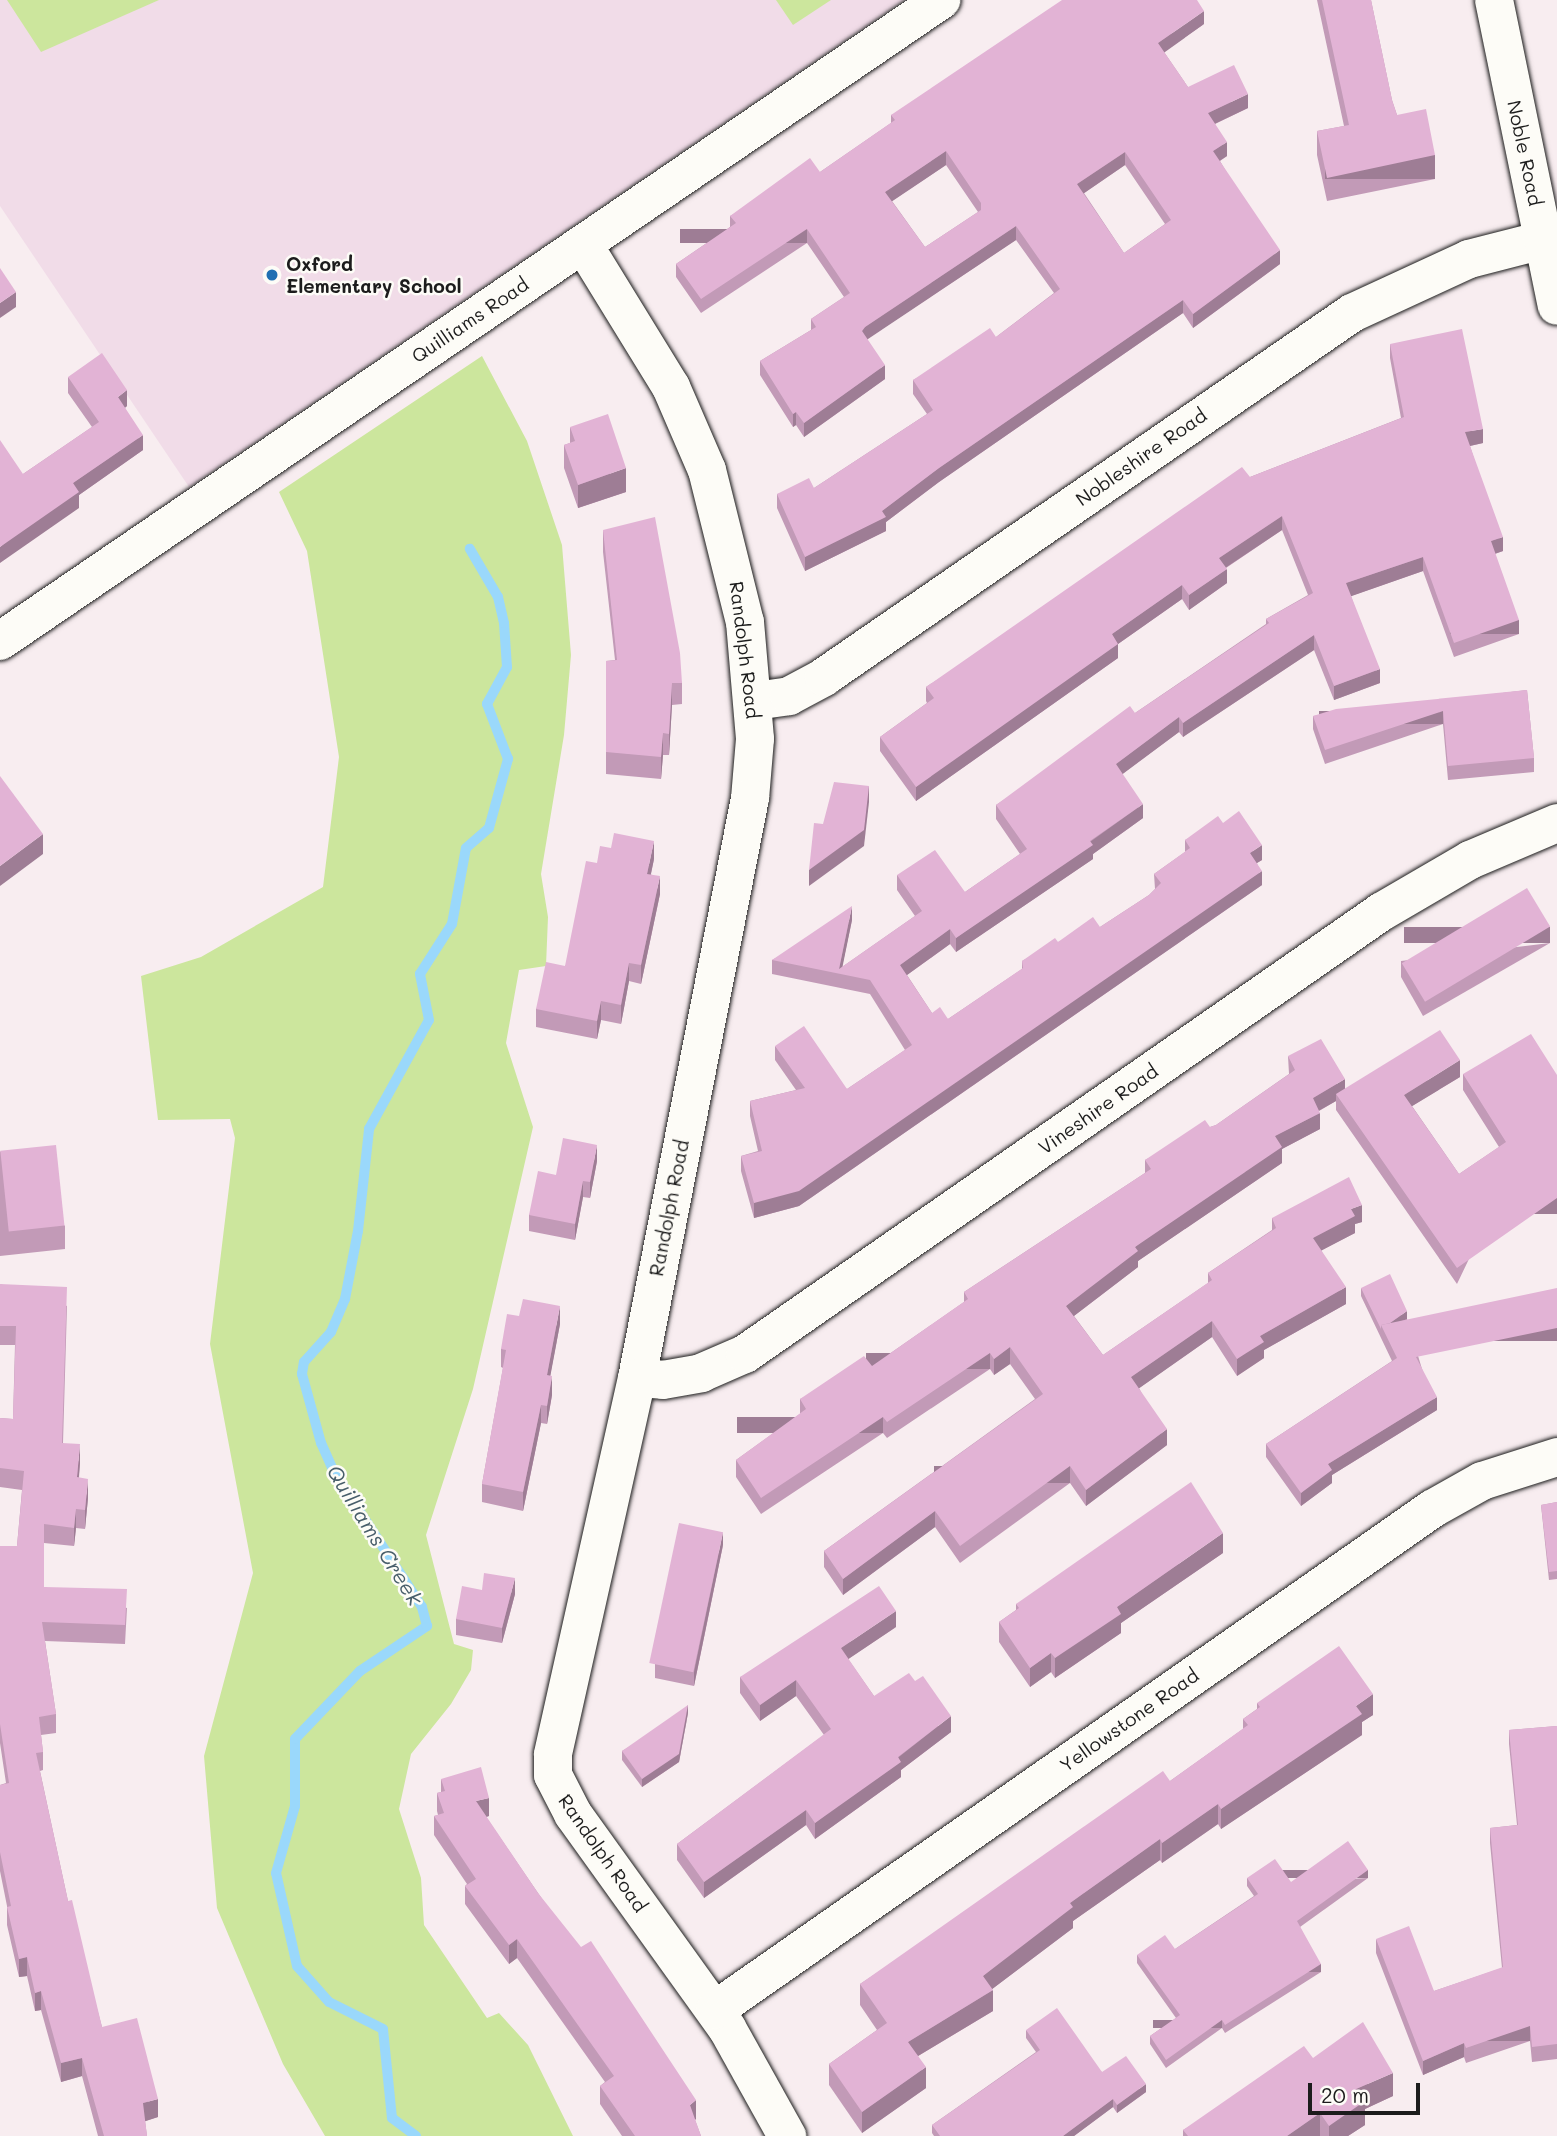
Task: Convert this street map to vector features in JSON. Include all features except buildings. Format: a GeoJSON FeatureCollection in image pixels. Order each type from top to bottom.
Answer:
{"type":"FeatureCollection","features":[{"type":"Feature","properties":{"kind":"street","name":"Quilliams Road"},"geometry":{"type":"LineString","coordinates":[[0,641],[941,0]]}},
{"type":"Feature","properties":{"kind":"street","name":"Noble Road"},"geometry":{"type":"LineString","coordinates":[[1494,0],[1546,193],[1543,240],[1557,306]]}},
{"type":"Feature","properties":{"kind":"street","name":"Nobleshire Road"},"geometry":{"type":"LineString","coordinates":[[755,701],[789,696],[824,677],[1352,313],[1469,259],[1543,240]]}},
{"type":"Feature","properties":{"kind":"street","name":"Randolph Road"},"geometry":{"type":"LineString","coordinates":[[583,244],[671,387],[707,470],[734,568],[755,701],[750,797],[637,1378],[564,1705],[553,1775],[573,1814],[715,2010],[787,2136]]}},
{"type":"Feature","properties":{"kind":"street","name":"Vineshire Road"},"geometry":{"type":"LineString","coordinates":[[637,1378],[663,1380],[701,1373],[745,1354],[1381,912],[1470,860],[1557,823]]}},
{"type":"Feature","properties":{"kind":"street","name":"Yellowstone Road"},"geometry":{"type":"LineString","coordinates":[[715,2010],[1432,1509],[1482,1481],[1557,1457]]}},
{"type":"Feature","properties":{"kind":"shaded area","name":"Oxford Elementary School"},"geometry":{"type":"Polygon","coordinates":[[[0,0],[904,0],[189,487],[0,206],[0,0]]]}},
{"type":"Feature","properties":{"kind":"green space"},"geometry":{"type":"Polygon","coordinates":[[[7,0],[159,0],[41,52],[7,0]]]}},
{"type":"Feature","properties":{"kind":"green space"},"geometry":{"type":"Polygon","coordinates":[[[776,0],[831,0],[793,25],[776,0]]]}},
{"type":"Feature","properties":{"kind":"green space"},"geometry":{"type":"Polygon","coordinates":[[[482,356],[527,441],[562,545],[571,655],[564,735],[541,874],[548,917],[546,966],[519,970],[506,1043],[533,1127],[473,1389],[426,1535],[454,1644],[473,1650],[471,1670],[451,1704],[411,1754],[399,1809],[421,1878],[424,1925],[487,2018],[499,2013],[528,2045],[573,2136],[325,2136],[283,2064],[217,1908],[204,1756],[253,1573],[210,1344],[235,1138],[230,1119],[158,1120],[141,976],[201,957],[323,887],[339,757],[307,551],[279,492],[482,356]]]}},
{"type":"Feature","properties":{"kind":"waterway","name":"Quilliams Creek"},"geometry":{"type":"LineString","coordinates":[[416,2136],[392,2118],[383,2029],[329,2002],[297,1966],[276,1873],[295,1806],[295,1739],[360,1671],[427,1626],[422,1607],[334,1472],[321,1443],[302,1374],[304,1362],[331,1332],[345,1299],[358,1231],[369,1129],[429,1020],[420,974],[452,924],[466,848],[489,828],[508,759],[487,704],[507,667],[504,623],[498,597],[470,549]]}},
{"type":"Feature","properties":{"kind":"place","name":"Oxford Elementary School"},"geometry":{"type":"Point","coordinates":[272,275]}}]}
